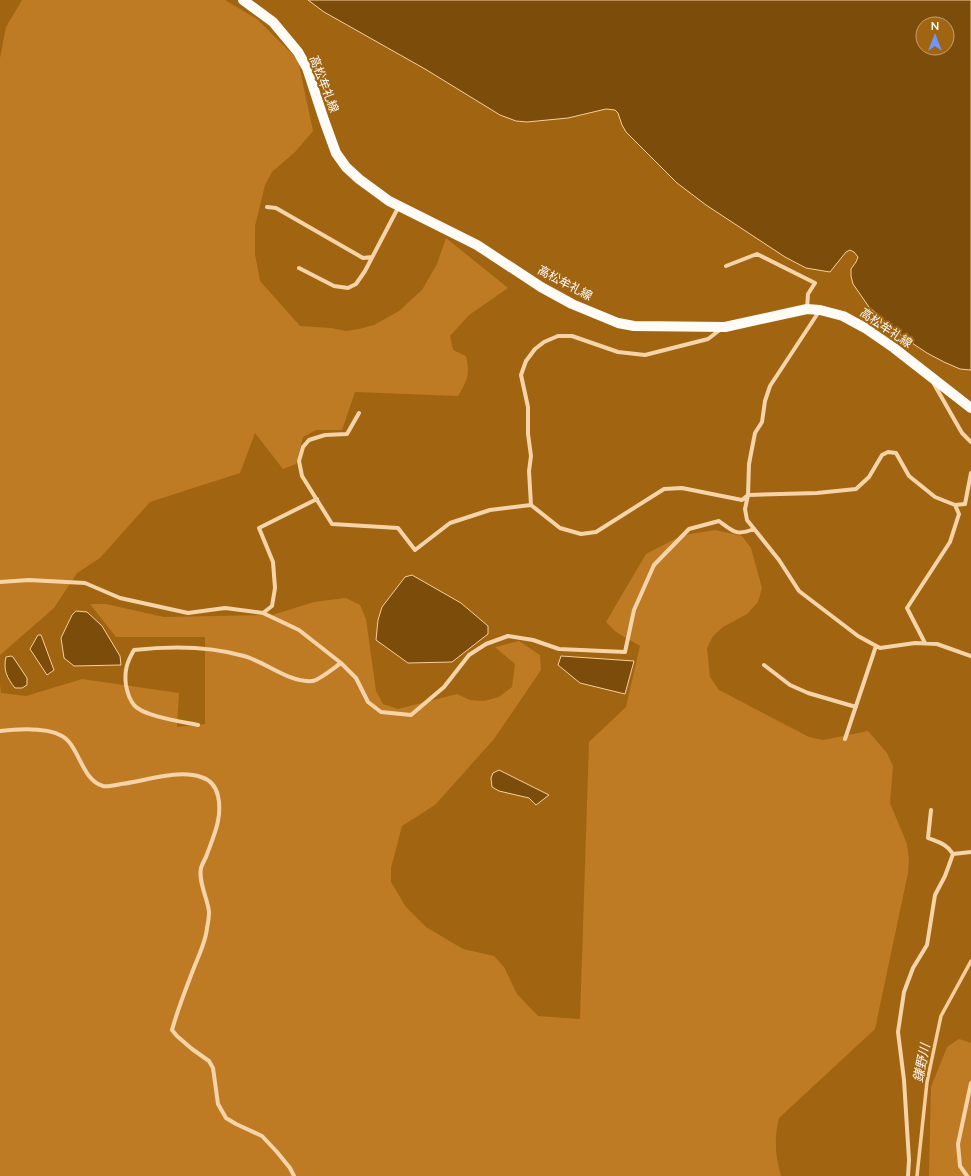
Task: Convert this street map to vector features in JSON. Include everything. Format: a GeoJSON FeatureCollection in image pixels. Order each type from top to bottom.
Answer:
{"type":"FeatureCollection","features":[{"type":"Feature","properties":{"kind":"main road","name":"高松牟礼線"},"geometry":{"type":"LineString","coordinates":[[243,0],[273,22],[298,52],[307,68],[336,153],[346,167],[359,179],[389,200],[478,245],[541,287],[572,304],[618,323],[634,326],[725,327],[807,309],[820,310],[843,316],[865,328],[894,348],[971,408]]}},
{"type":"Feature","properties":{"kind":"street"},"geometry":{"type":"LineString","coordinates":[[299,268],[334,286],[348,288],[356,284],[372,258],[399,206]]}},
{"type":"Feature","properties":{"kind":"street"},"geometry":{"type":"LineString","coordinates":[[267,207],[276,208],[363,258],[372,258]]}},
{"type":"Feature","properties":{"kind":"street"},"geometry":{"type":"LineString","coordinates":[[726,266],[757,254],[815,282],[808,294],[807,309]]}},
{"type":"Feature","properties":{"kind":"street"},"geometry":{"type":"LineString","coordinates":[[820,310],[770,386],[765,400],[762,422],[755,433],[750,464],[748,495],[745,509],[747,520],[779,560],[799,591],[858,636],[880,648],[915,643],[937,644],[971,656]]}},
{"type":"Feature","properties":{"kind":"street"},"geometry":{"type":"LineString","coordinates":[[531,505],[529,472],[531,456],[528,434],[528,407],[521,374],[526,361],[535,349],[544,342],[558,336],[572,336],[618,352],[645,355],[708,339],[725,327]]}},
{"type":"Feature","properties":{"kind":"street"},"geometry":{"type":"LineString","coordinates":[[930,377],[962,433],[971,442]]}},
{"type":"Feature","properties":{"kind":"street"},"geometry":{"type":"LineString","coordinates":[[359,412],[347,434],[325,435],[309,440],[303,447],[299,461],[302,476],[332,524],[398,528],[415,550],[450,524],[490,510],[531,505],[560,528],[581,534],[596,532],[664,489],[682,488],[742,500],[748,495],[817,493],[856,489],[869,477],[882,455],[888,452],[896,452],[909,476],[935,497],[956,505],[965,504],[971,473]]}},
{"type":"Feature","properties":{"kind":"street"},"geometry":{"type":"LineString","coordinates":[[263,613],[272,606],[275,588],[273,562],[259,528],[317,499]]}},
{"type":"Feature","properties":{"kind":"street"},"geometry":{"type":"LineString","coordinates":[[925,644],[907,608],[950,542],[959,514],[956,505]]}},
{"type":"Feature","properties":{"kind":"street"},"geometry":{"type":"LineString","coordinates":[[0,582],[29,580],[85,583],[120,598],[188,612],[225,608],[263,613],[299,630],[341,663],[356,678],[368,702],[381,712],[411,715],[444,687],[469,656],[486,644],[508,636],[533,640],[559,649],[625,652],[634,610],[654,565],[689,529],[719,521],[733,532],[746,532],[754,529]]}},
{"type":"Feature","properties":{"kind":"street"},"geometry":{"type":"LineString","coordinates":[[845,739],[876,646]]}},
{"type":"Feature","properties":{"kind":"street"},"geometry":{"type":"LineString","coordinates":[[198,725],[149,714],[134,706],[127,691],[125,674],[130,657],[134,650],[155,648],[205,648],[245,656],[299,680],[314,681],[341,663]]}},
{"type":"Feature","properties":{"kind":"street"},"geometry":{"type":"LineString","coordinates":[[764,665],[790,685],[808,693],[856,707]]}},
{"type":"Feature","properties":{"kind":"street"},"geometry":{"type":"LineString","coordinates":[[0,731],[18,729],[37,730],[54,732],[64,737],[71,744],[88,774],[95,783],[104,787],[177,774],[189,774],[202,777],[210,781],[217,791],[220,803],[220,816],[201,869],[202,884],[209,913],[207,929],[203,946],[181,1002],[172,1030],[192,1049],[209,1061],[213,1068],[218,1104],[226,1118],[262,1136],[286,1163],[294,1176]]}},
{"type":"Feature","properties":{"kind":"street"},"geometry":{"type":"LineString","coordinates":[[931,810],[928,838],[944,845],[950,849],[953,854]]}},
{"type":"Feature","properties":{"kind":"street"},"geometry":{"type":"LineString","coordinates":[[953,854],[971,852]]}},
{"type":"Feature","properties":{"kind":"street"},"geometry":{"type":"LineString","coordinates":[[908,1176],[909,1160],[904,1080],[898,1032],[904,992],[913,968],[927,945],[935,895],[945,876],[953,854]]}},
{"type":"Feature","properties":{"kind":"street"},"geometry":{"type":"LineString","coordinates":[[967,1176],[960,1166],[958,1144],[971,1083]]}},
{"type":"Feature","properties":{"kind":"shaded area"},"geometry":{"type":"Polygon","coordinates":[[[22,0],[225,0],[257,19],[298,60],[313,131],[295,152],[272,172],[265,185],[255,226],[255,254],[260,281],[300,326],[331,328],[346,331],[374,325],[399,311],[422,290],[437,264],[446,238],[508,288],[469,315],[450,336],[453,350],[466,356],[467,362],[467,377],[458,396],[355,392],[342,430],[316,430],[303,437],[296,464],[283,469],[255,433],[240,473],[150,502],[100,558],[77,573],[54,608],[0,655],[0,58],[6,27],[22,0]]]}},
{"type":"Feature","properties":{"kind":"shaded area"},"geometry":{"type":"Polygon","coordinates":[[[308,0],[971,0],[971,370],[960,369],[927,353],[903,337],[869,307],[853,284],[851,269],[858,257],[854,252],[850,250],[846,252],[830,272],[806,268],[785,257],[706,205],[677,183],[626,132],[618,113],[615,110],[606,109],[568,118],[527,122],[516,121],[500,115],[425,69],[324,12],[308,0]]]}},
{"type":"Feature","properties":{"kind":"shaded area"},"geometry":{"type":"Polygon","coordinates":[[[715,530],[742,536],[751,548],[762,588],[758,602],[747,614],[723,627],[713,636],[707,648],[710,677],[719,690],[809,737],[823,740],[868,731],[887,753],[893,766],[890,803],[907,844],[909,859],[908,873],[875,1029],[779,1118],[776,1133],[776,1147],[777,1161],[781,1176],[0,1176],[0,684],[1,693],[26,696],[82,679],[179,693],[177,727],[205,724],[205,637],[116,637],[90,604],[106,604],[164,617],[272,615],[314,602],[346,598],[360,605],[366,619],[376,691],[383,704],[398,709],[457,694],[470,700],[484,701],[499,697],[512,687],[515,664],[495,647],[519,641],[540,655],[541,670],[494,739],[435,805],[402,826],[391,868],[391,882],[406,907],[426,927],[463,949],[494,956],[504,967],[517,994],[538,1016],[580,1019],[589,742],[626,707],[640,646],[616,632],[606,622],[646,554],[685,535],[715,530]]]}},
{"type":"Feature","properties":{"kind":"shaded area"},"geometry":{"type":"Polygon","coordinates":[[[412,575],[461,603],[488,626],[488,634],[452,662],[408,663],[376,640],[378,620],[382,607],[405,577],[412,575]]]}},
{"type":"Feature","properties":{"kind":"shaded area"},"geometry":{"type":"Polygon","coordinates":[[[76,611],[87,612],[102,626],[120,656],[121,665],[74,666],[64,658],[61,638],[72,615],[76,611]]]}},
{"type":"Feature","properties":{"kind":"shaded area"},"geometry":{"type":"Polygon","coordinates":[[[38,635],[41,635],[54,670],[47,675],[30,649],[38,635]]]}},
{"type":"Feature","properties":{"kind":"shaded area"},"geometry":{"type":"Polygon","coordinates":[[[11,656],[27,678],[27,685],[22,688],[15,688],[6,674],[6,657],[11,656]]]}},
{"type":"Feature","properties":{"kind":"shaded area"},"geometry":{"type":"Polygon","coordinates":[[[561,656],[634,661],[625,694],[580,683],[558,665],[561,656]]]}},
{"type":"Feature","properties":{"kind":"shaded area"},"geometry":{"type":"Polygon","coordinates":[[[499,770],[549,795],[536,805],[529,798],[499,791],[492,787],[491,778],[493,773],[499,770]]]}},
{"type":"Feature","properties":{"kind":"shaded area"},"geometry":{"type":"Polygon","coordinates":[[[959,1039],[971,1043],[971,1176],[929,1176],[931,1087],[947,1047],[959,1039]]]}},
{"type":"Feature","properties":{"kind":"waterway","name":"鎌野川"},"geometry":{"type":"LineString","coordinates":[[917,1176],[927,1082],[941,1016],[971,961]]}}]}
